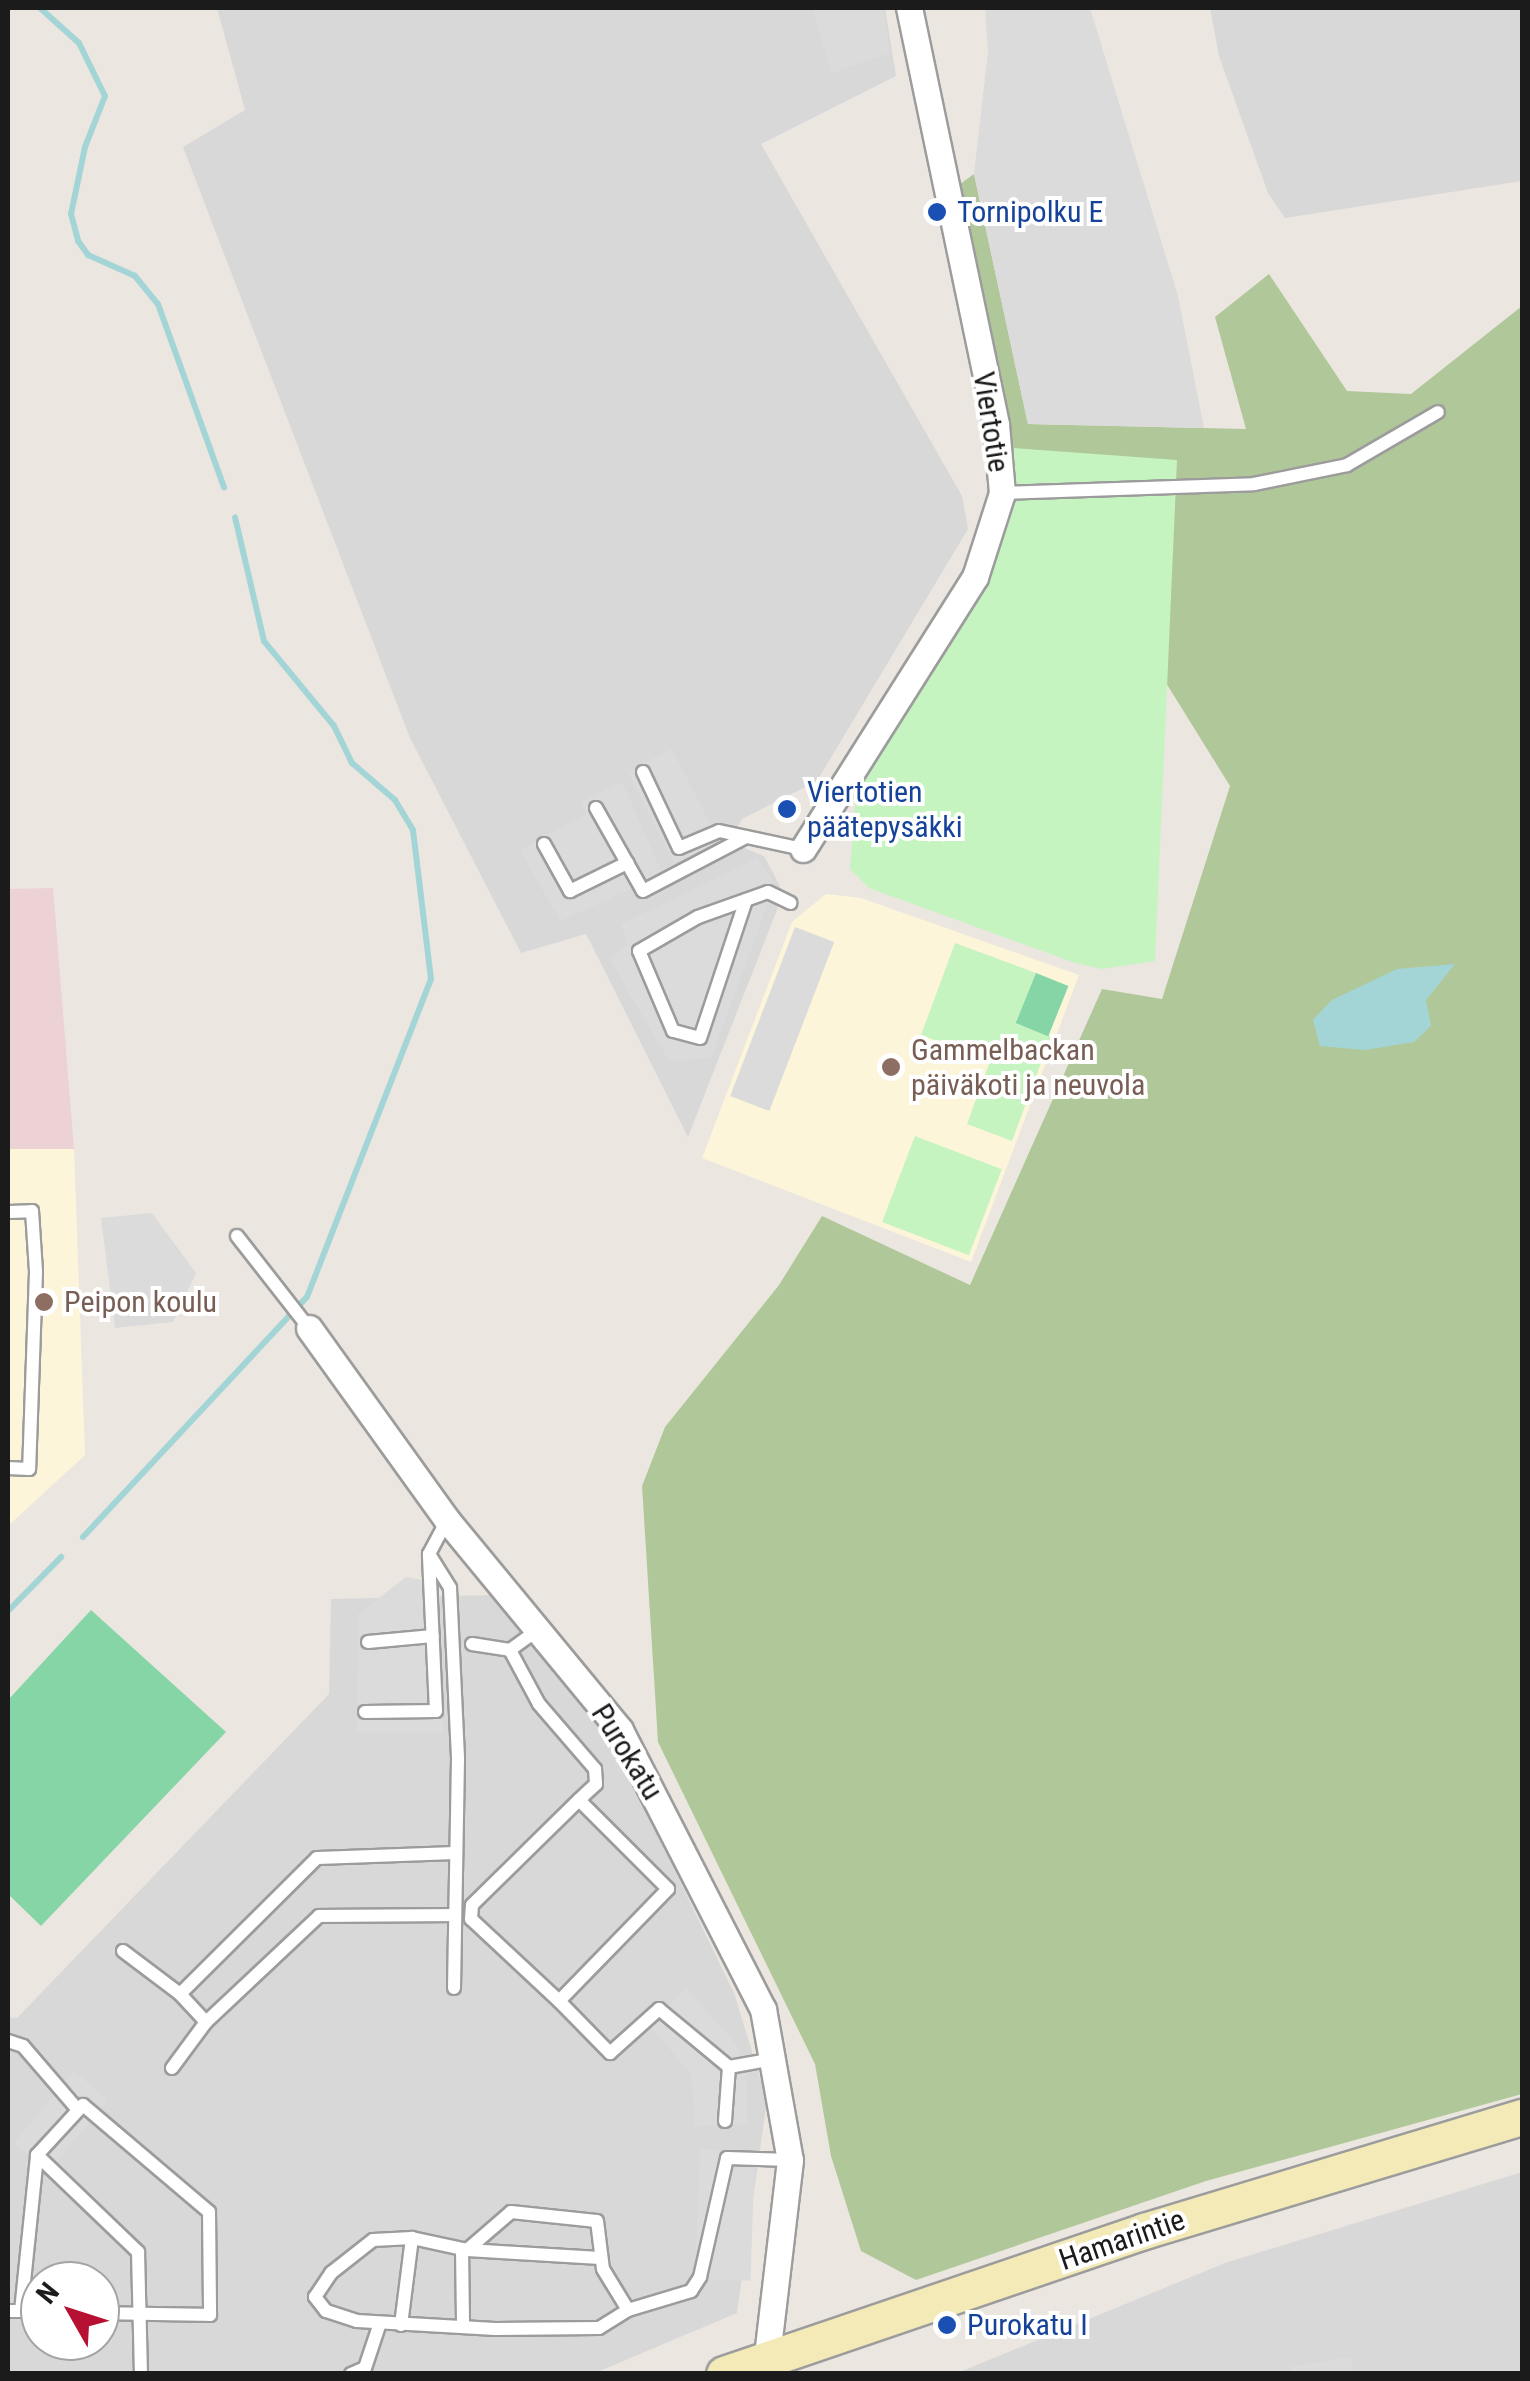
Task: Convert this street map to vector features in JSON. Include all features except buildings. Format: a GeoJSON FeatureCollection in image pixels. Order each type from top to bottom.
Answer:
{"type":"FeatureCollection","features":[{"type":"Feature","properties":{"kind":"street","name":"Viertotie"},"geometry":{"type":"LineString","coordinates":[[803,849],[975,578],[1002,493],[996,424],[909,8]]}},
{"type":"Feature","properties":{"kind":"street","name":"Purokatu"},"geometry":{"type":"LineString","coordinates":[[310,1328],[447,1520],[620,1730],[763,2009],[776,2059],[790,2160],[765,2368]]}},
{"type":"Feature","properties":{"kind":"street","name":"Hamarintie"},"geometry":{"type":"LineString","coordinates":[[724,2374],[765,2368],[1144,2231],[1522,2117]]}},
{"type":"Feature","properties":{"kind":"lane"},"geometry":{"type":"LineString","coordinates":[[1002,493],[1254,484],[1347,465],[1438,412]]}},
{"type":"Feature","properties":{"kind":"lane"},"geometry":{"type":"LineString","coordinates":[[642,772],[679,848],[719,831],[803,849]]}},
{"type":"Feature","properties":{"kind":"lane"},"geometry":{"type":"LineString","coordinates":[[596,808],[643,891],[746,837]]}},
{"type":"Feature","properties":{"kind":"lane"},"geometry":{"type":"LineString","coordinates":[[544,844],[570,891],[627,863]]}},
{"type":"Feature","properties":{"kind":"lane"},"geometry":{"type":"LineString","coordinates":[[746,900],[700,1038],[673,1031],[639,951],[698,918],[746,900],[768,892],[791,903]]}},
{"type":"Feature","properties":{"kind":"lane"},"geometry":{"type":"LineString","coordinates":[[8,1212],[32,1211],[36,1272],[30,1468],[8,1468]]}},
{"type":"Feature","properties":{"kind":"lane","name":"Purokatu"},"geometry":{"type":"LineString","coordinates":[[237,1236],[310,1328]]}},
{"type":"Feature","properties":{"kind":"lane"},"geometry":{"type":"LineString","coordinates":[[365,1712],[436,1710],[429,1554],[447,1520]]}},
{"type":"Feature","properties":{"kind":"lane"},"geometry":{"type":"LineString","coordinates":[[429,1554],[450,1588],[456,1853],[454,1988]]}},
{"type":"Feature","properties":{"kind":"lane"},"geometry":{"type":"LineString","coordinates":[[472,1644],[510,1650],[538,1630]]}},
{"type":"Feature","properties":{"kind":"lane"},"geometry":{"type":"LineString","coordinates":[[368,1642],[433,1636]]}},
{"type":"Feature","properties":{"kind":"lane"},"geometry":{"type":"LineString","coordinates":[[510,1650],[540,1704],[594,1769],[596,1784],[472,1905],[471,1918],[610,2054],[660,2008],[728,2067]]}},
{"type":"Feature","properties":{"kind":"lane"},"geometry":{"type":"LineString","coordinates":[[558,2001],[668,1889],[579,1800]]}},
{"type":"Feature","properties":{"kind":"lane"},"geometry":{"type":"LineString","coordinates":[[180,1994],[317,1858],[456,1853]]}},
{"type":"Feature","properties":{"kind":"lane"},"geometry":{"type":"LineString","coordinates":[[172,2068],[206,2022],[319,1916],[455,1915]]}},
{"type":"Feature","properties":{"kind":"lane"},"geometry":{"type":"LineString","coordinates":[[122,1950],[180,1994],[206,2022]]}},
{"type":"Feature","properties":{"kind":"lane"},"geometry":{"type":"LineString","coordinates":[[8,2041],[22,2046],[78,2110]]}},
{"type":"Feature","properties":{"kind":"lane"},"geometry":{"type":"LineString","coordinates":[[728,2067],[776,2059]]}},
{"type":"Feature","properties":{"kind":"lane"},"geometry":{"type":"LineString","coordinates":[[725,2121],[728,2067]]}},
{"type":"Feature","properties":{"kind":"lane"},"geometry":{"type":"LineString","coordinates":[[14,2311],[37,2154],[83,2105],[209,2212],[210,2315],[120,2313]]}},
{"type":"Feature","properties":{"kind":"lane"},"geometry":{"type":"LineString","coordinates":[[37,2154],[138,2252],[141,2374]]}},
{"type":"Feature","properties":{"kind":"lane"},"geometry":{"type":"LineString","coordinates":[[600,2258],[464,2249],[412,2238],[373,2240],[331,2273],[315,2297],[326,2310],[380,2323],[599,2328],[628,2310],[691,2291],[700,2277],[727,2158],[790,2160]]}},
{"type":"Feature","properties":{"kind":"lane"},"geometry":{"type":"LineString","coordinates":[[464,2249],[511,2212],[596,2221],[600,2258],[628,2310]]}},
{"type":"Feature","properties":{"kind":"lane"},"geometry":{"type":"LineString","coordinates":[[402,2325],[412,2238]]}},
{"type":"Feature","properties":{"kind":"lane"},"geometry":{"type":"LineString","coordinates":[[463,2325],[464,2249]]}},
{"type":"Feature","properties":{"kind":"lane"},"geometry":{"type":"LineString","coordinates":[[351,2374],[365,2368],[380,2323]]}},
{"type":"Feature","properties":{"kind":"shaded area"},"geometry":{"type":"Polygon","coordinates":[[[217,8],[885,8],[896,76],[761,144],[962,496],[968,529],[817,781],[742,819],[729,842],[764,856],[780,886],[777,910],[688,1137],[586,934],[521,953],[410,738],[183,147],[245,110],[217,8]]]}},
{"type":"Feature","properties":{"kind":"shaded area"},"geometry":{"type":"Polygon","coordinates":[[[812,8],[883,8],[890,53],[832,73],[812,8]]]}},
{"type":"Feature","properties":{"kind":"shaded area"},"geometry":{"type":"Polygon","coordinates":[[[985,8],[1090,8],[1178,296],[1204,428],[1028,424],[974,174],[988,52],[985,8]]]}},
{"type":"Feature","properties":{"kind":"shaded area"},"geometry":{"type":"Polygon","coordinates":[[[1210,8],[1522,8],[1522,181],[1285,218],[1268,193],[1219,56],[1210,8]]]}},
{"type":"Feature","properties":{"kind":"shaded area"},"geometry":{"type":"Polygon","coordinates":[[[672,749],[719,841],[674,863],[627,772],[672,749]]]}},
{"type":"Feature","properties":{"kind":"shaded area"},"geometry":{"type":"Polygon","coordinates":[[[622,782],[663,875],[560,921],[520,850],[586,814],[581,801],[622,782]]]}},
{"type":"Feature","properties":{"kind":"shaded area"},"geometry":{"type":"Polygon","coordinates":[[[757,858],[775,884],[711,1058],[669,1061],[609,958],[628,945],[621,924],[757,858]]]}},
{"type":"Feature","properties":{"kind":"shaded area"},"geometry":{"type":"Polygon","coordinates":[[[53,888],[74,1149],[8,1149],[8,889],[53,888]]]}},
{"type":"Feature","properties":{"kind":"shaded area","name":"Gammelbackan päiväkoti ja neuvola"},"geometry":{"type":"Polygon","coordinates":[[[826,894],[861,898],[1079,975],[971,1262],[702,1158],[792,922],[826,894]]]}},
{"type":"Feature","properties":{"kind":"shaded area"},"geometry":{"type":"Polygon","coordinates":[[[795,927],[834,942],[769,1111],[730,1096],[795,927]]]}},
{"type":"Feature","properties":{"kind":"shaded area","name":"Peipon koulu"},"geometry":{"type":"Polygon","coordinates":[[[8,1149],[74,1149],[85,1455],[8,1526],[8,1149]]]}},
{"type":"Feature","properties":{"kind":"shaded area"},"geometry":{"type":"Polygon","coordinates":[[[152,1213],[196,1273],[173,1322],[115,1328],[101,1218],[152,1213]]]}},
{"type":"Feature","properties":{"kind":"shaded area"},"geometry":{"type":"Polygon","coordinates":[[[406,1577],[438,1583],[443,1733],[357,1732],[358,1614],[406,1577]]]}},
{"type":"Feature","properties":{"kind":"shaded area"},"geometry":{"type":"Polygon","coordinates":[[[492,1595],[610,1737],[734,1993],[767,2100],[737,2313],[595,2373],[8,2373],[8,2017],[17,2018],[329,1694],[331,1599],[492,1595]]]}},
{"type":"Feature","properties":{"kind":"shaded area"},"geometry":{"type":"Polygon","coordinates":[[[686,1988],[737,2045],[747,2075],[747,2124],[695,2126],[691,2073],[648,2025],[686,1988]]]}},
{"type":"Feature","properties":{"kind":"shaded area"},"geometry":{"type":"Polygon","coordinates":[[[74,2071],[108,2100],[48,2172],[14,2143],[74,2071]]]}},
{"type":"Feature","properties":{"kind":"shaded area"},"geometry":{"type":"Polygon","coordinates":[[[700,2149],[755,2151],[750,2281],[695,2279],[700,2149]]]}},
{"type":"Feature","properties":{"kind":"shaded area"},"geometry":{"type":"Polygon","coordinates":[[[1522,2172],[1522,2373],[955,2374],[1225,2263],[1522,2172]]]}},
{"type":"Feature","properties":{"kind":"shaded area"},"geometry":{"type":"Polygon","coordinates":[[[1351,2357],[1353,2373],[1292,2373],[1291,2367],[1351,2357]]]}},
{"type":"Feature","properties":{"kind":"green space"},"geometry":{"type":"Polygon","coordinates":[[[974,174],[1028,424],[1246,429],[1215,317],[1269,274],[1347,391],[1411,394],[1522,306],[1522,2094],[1206,2181],[916,2280],[861,2251],[831,2156],[815,2064],[658,1742],[642,1486],[665,1427],[779,1285],[822,1216],[970,1285],[1102,989],[1162,999],[1230,786],[1122,612],[1168,505],[1012,450],[960,184],[974,174]]]}},
{"type":"Feature","properties":{"kind":"green space"},"geometry":{"type":"Polygon","coordinates":[[[1014,448],[1177,460],[1155,961],[1102,969],[1075,963],[869,888],[850,869],[856,793],[998,547],[1014,448]]]}},
{"type":"Feature","properties":{"kind":"green space"},"geometry":{"type":"Polygon","coordinates":[[[955,943],[1036,973],[1017,1024],[1051,1036],[1012,1141],[967,1124],[990,1061],[921,1035],[955,943]]]}},
{"type":"Feature","properties":{"kind":"green space"},"geometry":{"type":"Polygon","coordinates":[[[1036,973],[1068,986],[1048,1036],[1016,1023],[1036,973]]]}},
{"type":"Feature","properties":{"kind":"green space"},"geometry":{"type":"Polygon","coordinates":[[[915,1136],[1002,1169],[969,1255],[882,1222],[915,1136]]]}},
{"type":"Feature","properties":{"kind":"green space"},"geometry":{"type":"Polygon","coordinates":[[[91,1610],[226,1732],[41,1926],[8,1894],[8,1700],[91,1610]]]}},
{"type":"Feature","properties":{"kind":"water"},"geometry":{"type":"Polygon","coordinates":[[[1455,964],[1426,1000],[1431,1026],[1414,1042],[1365,1050],[1320,1046],[1313,1020],[1332,1000],[1397,969],[1455,964]]]}},
{"type":"Feature","properties":{"kind":"waterway"},"geometry":{"type":"LineString","coordinates":[[40,8],[79,43],[105,96],[85,147],[71,214],[78,241],[88,255],[135,276],[158,304],[224,487]]}},
{"type":"Feature","properties":{"kind":"waterway"},"geometry":{"type":"LineString","coordinates":[[83,1537],[307,1297],[431,979],[413,830],[395,800],[352,763],[334,726],[264,641],[235,517]]}},
{"type":"Feature","properties":{"kind":"waterway"},"geometry":{"type":"LineString","coordinates":[[8,1611],[61,1557]]}},
{"type":"Feature","properties":{"kind":"place","name":"Tornipolku E"},"geometry":{"type":"Point","coordinates":[937,212]}},
{"type":"Feature","properties":{"kind":"place","name":"Viertotien päätepysäkki"},"geometry":{"type":"Point","coordinates":[787,809]}},
{"type":"Feature","properties":{"kind":"place","name":"Gammelbackan päiväkoti ja neuvola"},"geometry":{"type":"Point","coordinates":[891,1067]}},
{"type":"Feature","properties":{"kind":"place","name":"Peipon koulu"},"geometry":{"type":"Point","coordinates":[44,1302]}},
{"type":"Feature","properties":{"kind":"place","name":"Purokatu I"},"geometry":{"type":"Point","coordinates":[947,2325]}}]}
